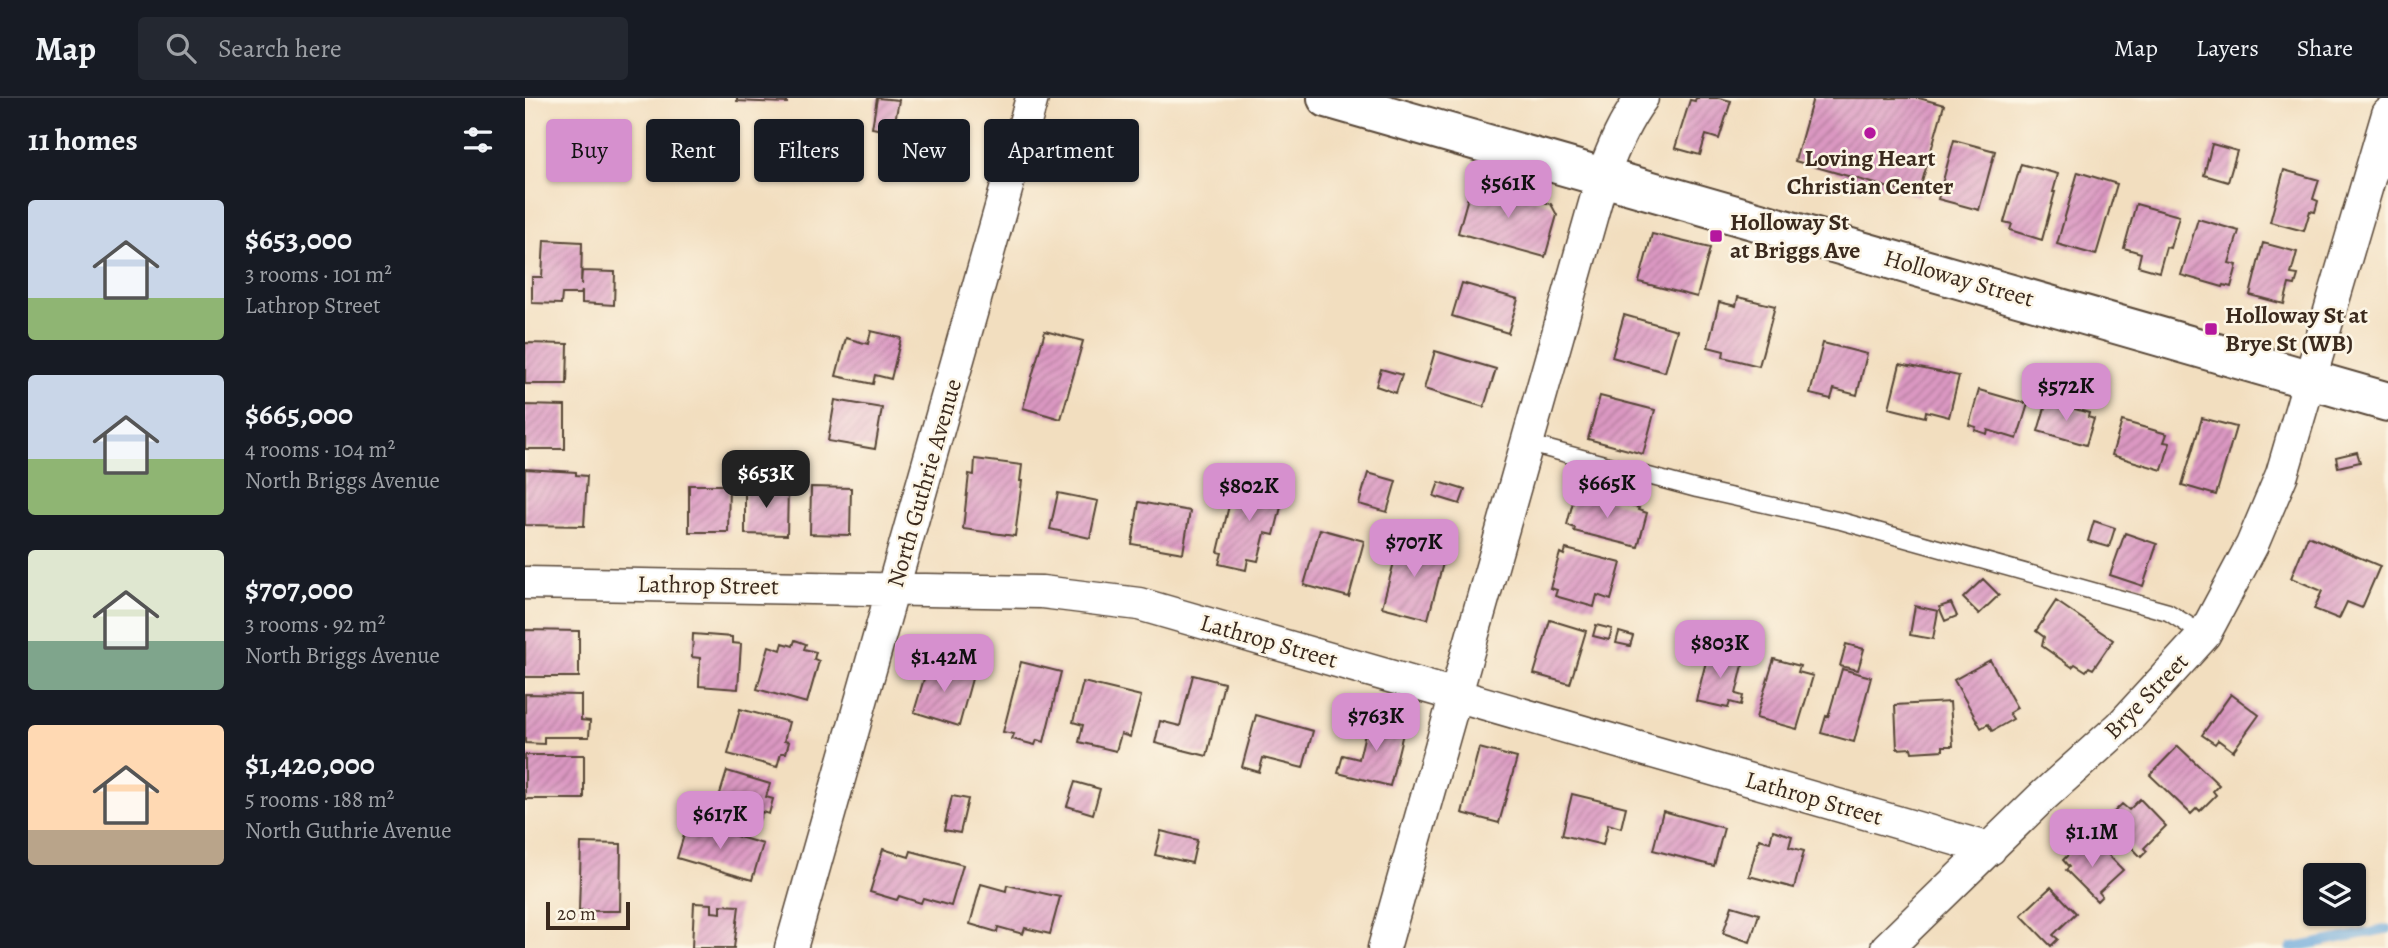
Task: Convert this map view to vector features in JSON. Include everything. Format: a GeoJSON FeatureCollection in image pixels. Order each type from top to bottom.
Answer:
{"type":"FeatureCollection","features":[{"type":"Feature","properties":{"kind":"main road","name":"Holloway Street"},"geometry":{"type":"LineString","coordinates":[[1327,98],[2388,402]]}},
{"type":"Feature","properties":{"kind":"street","name":"North Guthrie Avenue"},"geometry":{"type":"LineString","coordinates":[[792,948],[1032,98]]}},
{"type":"Feature","properties":{"kind":"street"},"geometry":{"type":"LineString","coordinates":[[1384,948],[1602,175],[1618,136],[1642,98]]}},
{"type":"Feature","properties":{"kind":"street","name":"Brye Street"},"geometry":{"type":"LineString","coordinates":[[1887,948],[2041,799],[2120,727],[2204,635],[2252,545],[2282,474],[2388,114]]}},
{"type":"Feature","properties":{"kind":"street","name":"Lathrop Street"},"geometry":{"type":"LineString","coordinates":[[525,583],[1042,592],[1139,604],[1990,849]]}},
{"type":"Feature","properties":{"kind":"lane"},"geometry":{"type":"LineString","coordinates":[[1526,443],[1697,489],[1841,521],[2168,612],[2204,635]]}},
{"type":"Feature","properties":{"kind":"building"},"geometry":{"type":"Polygon","coordinates":[[[737,98],[787,98],[787,103],[737,101],[737,98]]]}},
{"type":"Feature","properties":{"kind":"building"},"geometry":{"type":"Polygon","coordinates":[[[877,98],[899,100],[895,119],[878,119],[878,129],[872,128],[877,98]]]}},
{"type":"Feature","properties":{"kind":"building"},"geometry":{"type":"Polygon","coordinates":[[[1696,98],[1731,101],[1719,139],[1706,135],[1700,155],[1675,148],[1690,100],[1695,101],[1696,98]]]}},
{"type":"Feature","properties":{"kind":"building","name":"Loving Heart Christian Center"},"geometry":{"type":"Polygon","coordinates":[[[1813,98],[1919,98],[1944,105],[1918,196],[1795,161],[1813,98]]]}},
{"type":"Feature","properties":{"kind":"building"},"geometry":{"type":"Polygon","coordinates":[[[1954,140],[1995,151],[1979,210],[1938,199],[1954,140]]]}},
{"type":"Feature","properties":{"kind":"building"},"geometry":{"type":"Polygon","coordinates":[[[2212,144],[2237,151],[2228,182],[2204,175],[2212,144]]]}},
{"type":"Feature","properties":{"kind":"building"},"geometry":{"type":"Polygon","coordinates":[[[2021,164],[2058,174],[2042,240],[2010,230],[2012,224],[2004,222],[2021,164]]]}},
{"type":"Feature","properties":{"kind":"building"},"geometry":{"type":"Polygon","coordinates":[[[2284,170],[2319,180],[2313,199],[2318,201],[2315,212],[2310,211],[2304,231],[2270,222],[2284,170]]]}},
{"type":"Feature","properties":{"kind":"building"},"geometry":{"type":"Polygon","coordinates":[[[2078,172],[2117,184],[2096,255],[2057,244],[2078,172]]]}},
{"type":"Feature","properties":{"kind":"building"},"geometry":{"type":"Polygon","coordinates":[[[1472,183],[1551,204],[1557,215],[1545,257],[1458,233],[1472,183]]]}},
{"type":"Feature","properties":{"kind":"building"},"geometry":{"type":"Polygon","coordinates":[[[2136,204],[2179,216],[2170,248],[2166,247],[2159,272],[2138,266],[2141,253],[2124,248],[2136,204]]]}},
{"type":"Feature","properties":{"kind":"building"},"geometry":{"type":"Polygon","coordinates":[[[2198,219],[2239,231],[2229,263],[2237,265],[2231,287],[2181,275],[2198,219]]]}},
{"type":"Feature","properties":{"kind":"building"},"geometry":{"type":"Polygon","coordinates":[[[1652,234],[1710,248],[1697,297],[1639,282],[1652,234]]]}},
{"type":"Feature","properties":{"kind":"building"},"geometry":{"type":"Polygon","coordinates":[[[544,240],[582,242],[581,285],[582,271],[615,272],[614,305],[582,303],[582,291],[581,294],[562,294],[561,304],[532,303],[532,277],[542,277],[544,240]]]}},
{"type":"Feature","properties":{"kind":"building"},"geometry":{"type":"Polygon","coordinates":[[[2263,243],[2297,252],[2291,274],[2298,275],[2295,285],[2289,284],[2284,304],[2250,295],[2263,243]]]}},
{"type":"Feature","properties":{"kind":"building"},"geometry":{"type":"Polygon","coordinates":[[[1462,283],[1518,299],[1508,333],[1452,316],[1462,283]]]}},
{"type":"Feature","properties":{"kind":"building"},"geometry":{"type":"Polygon","coordinates":[[[1738,297],[1775,306],[1759,366],[1723,357],[1724,351],[1708,347],[1719,302],[1736,306],[1738,297]]]}},
{"type":"Feature","properties":{"kind":"building"},"geometry":{"type":"Polygon","coordinates":[[[1624,315],[1677,330],[1665,372],[1612,357],[1624,315]]]}},
{"type":"Feature","properties":{"kind":"building"},"geometry":{"type":"Polygon","coordinates":[[[871,331],[901,338],[891,379],[875,375],[873,384],[836,376],[846,338],[868,344],[871,331]]]}},
{"type":"Feature","properties":{"kind":"building"},"geometry":{"type":"Polygon","coordinates":[[[1045,331],[1083,341],[1061,419],[1023,408],[1045,331]]]}},
{"type":"Feature","properties":{"kind":"building"},"geometry":{"type":"Polygon","coordinates":[[[525,343],[568,344],[567,384],[525,384],[525,343]]]}},
{"type":"Feature","properties":{"kind":"building"},"geometry":{"type":"Polygon","coordinates":[[[1823,343],[1867,354],[1857,395],[1834,389],[1831,399],[1810,394],[1823,343]]]}},
{"type":"Feature","properties":{"kind":"building"},"geometry":{"type":"Polygon","coordinates":[[[1435,351],[1496,369],[1484,407],[1424,389],[1435,351]]]}},
{"type":"Feature","properties":{"kind":"building"},"geometry":{"type":"Polygon","coordinates":[[[1900,364],[1959,376],[1949,417],[1926,411],[1925,417],[1889,408],[1900,364]]]}},
{"type":"Feature","properties":{"kind":"building"},"geometry":{"type":"Polygon","coordinates":[[[1381,369],[1402,375],[1396,393],[1376,386],[1381,369]]]}},
{"type":"Feature","properties":{"kind":"building"},"geometry":{"type":"Polygon","coordinates":[[[1979,390],[2028,404],[2017,439],[1988,430],[1987,434],[1969,425],[1979,390]]]}},
{"type":"Feature","properties":{"kind":"building"},"geometry":{"type":"Polygon","coordinates":[[[1600,396],[1655,410],[1643,454],[1588,439],[1600,396]]]}},
{"type":"Feature","properties":{"kind":"building"},"geometry":{"type":"Polygon","coordinates":[[[835,400],[882,408],[875,449],[828,441],[835,400]]]}},
{"type":"Feature","properties":{"kind":"building"},"geometry":{"type":"Polygon","coordinates":[[[2047,401],[2089,413],[2088,417],[2094,419],[2086,445],[2038,431],[2047,401]]]}},
{"type":"Feature","properties":{"kind":"building"},"geometry":{"type":"Polygon","coordinates":[[[525,405],[565,406],[565,449],[525,449],[525,405]]]}},
{"type":"Feature","properties":{"kind":"building"},"geometry":{"type":"Polygon","coordinates":[[[2202,418],[2236,427],[2216,495],[2182,485],[2202,418]]]}},
{"type":"Feature","properties":{"kind":"building"},"geometry":{"type":"Polygon","coordinates":[[[2122,421],[2167,434],[2164,442],[2170,443],[2162,470],[2112,455],[2122,421]]]}},
{"type":"Feature","properties":{"kind":"building"},"geometry":{"type":"Polygon","coordinates":[[[2357,452],[2360,462],[2338,467],[2336,457],[2357,452]]]}},
{"type":"Feature","properties":{"kind":"building"},"geometry":{"type":"Polygon","coordinates":[[[975,459],[1022,465],[1015,536],[963,529],[969,474],[974,475],[975,459]]]}},
{"type":"Feature","properties":{"kind":"building"},"geometry":{"type":"Polygon","coordinates":[[[525,469],[576,472],[576,475],[587,476],[584,526],[525,525],[525,469]]]}},
{"type":"Feature","properties":{"kind":"building"},"geometry":{"type":"Polygon","coordinates":[[[1368,473],[1396,481],[1387,512],[1359,504],[1368,473]]]}},
{"type":"Feature","properties":{"kind":"building"},"geometry":{"type":"Polygon","coordinates":[[[1235,480],[1285,491],[1274,535],[1265,533],[1258,561],[1248,559],[1246,570],[1219,564],[1222,553],[1218,552],[1235,480]]]}},
{"type":"Feature","properties":{"kind":"building"},"geometry":{"type":"Polygon","coordinates":[[[1439,482],[1465,490],[1460,504],[1434,496],[1439,482]]]}},
{"type":"Feature","properties":{"kind":"building"},"geometry":{"type":"Polygon","coordinates":[[[689,485],[729,485],[728,532],[689,532],[689,485]]]}},
{"type":"Feature","properties":{"kind":"building"},"geometry":{"type":"Polygon","coordinates":[[[745,486],[788,487],[787,535],[745,534],[745,486]]]}},
{"type":"Feature","properties":{"kind":"building"},"geometry":{"type":"Polygon","coordinates":[[[811,487],[851,488],[850,535],[810,534],[811,487]]]}},
{"type":"Feature","properties":{"kind":"building"},"geometry":{"type":"Polygon","coordinates":[[[1058,493],[1098,501],[1090,538],[1050,529],[1058,493]]]}},
{"type":"Feature","properties":{"kind":"building"},"geometry":{"type":"Polygon","coordinates":[[[1575,494],[1639,508],[1638,510],[1647,513],[1638,547],[1574,531],[1575,528],[1567,525],[1575,494]]]}},
{"type":"Feature","properties":{"kind":"building"},"geometry":{"type":"Polygon","coordinates":[[[1139,502],[1190,511],[1183,553],[1132,544],[1139,502]]]}},
{"type":"Feature","properties":{"kind":"building"},"geometry":{"type":"Polygon","coordinates":[[[2094,521],[2115,528],[2109,547],[2088,541],[2094,521]]]}},
{"type":"Feature","properties":{"kind":"building"},"geometry":{"type":"Polygon","coordinates":[[[1320,529],[1364,541],[1349,597],[1304,585],[1320,529]]]}},
{"type":"Feature","properties":{"kind":"building"},"geometry":{"type":"Polygon","coordinates":[[[2125,533],[2157,544],[2143,586],[2110,575],[2125,533]]]}},
{"type":"Feature","properties":{"kind":"building"},"geometry":{"type":"Polygon","coordinates":[[[2308,536],[2380,566],[2362,608],[2347,602],[2339,619],[2314,609],[2322,591],[2291,578],[2308,536]]]}},
{"type":"Feature","properties":{"kind":"building"},"geometry":{"type":"Polygon","coordinates":[[[1400,540],[1446,552],[1428,619],[1382,607],[1400,540]]]}},
{"type":"Feature","properties":{"kind":"building"},"geometry":{"type":"Polygon","coordinates":[[[1566,549],[1621,563],[1611,600],[1597,595],[1594,607],[1555,596],[1557,590],[1550,588],[1560,553],[1564,555],[1566,549]]]}},
{"type":"Feature","properties":{"kind":"building"},"geometry":{"type":"Polygon","coordinates":[[[1983,579],[1999,595],[1979,614],[1963,598],[1983,579]]]}},
{"type":"Feature","properties":{"kind":"building"},"geometry":{"type":"Polygon","coordinates":[[[2056,601],[2113,640],[2093,669],[2089,667],[2086,671],[2075,664],[2072,667],[2042,646],[2044,637],[2036,631],[2056,601]]]}},
{"type":"Feature","properties":{"kind":"building"},"geometry":{"type":"Polygon","coordinates":[[[1951,603],[1957,616],[1945,621],[1939,607],[1951,603]]]}},
{"type":"Feature","properties":{"kind":"building"},"geometry":{"type":"Polygon","coordinates":[[[1915,606],[1938,611],[1933,639],[1910,635],[1915,606]]]}},
{"type":"Feature","properties":{"kind":"building"},"geometry":{"type":"Polygon","coordinates":[[[1550,620],[1586,631],[1570,684],[1534,674],[1550,620]]]}},
{"type":"Feature","properties":{"kind":"building"},"geometry":{"type":"Polygon","coordinates":[[[1596,625],[1612,629],[1609,640],[1593,636],[1596,625]]]}},
{"type":"Feature","properties":{"kind":"building"},"geometry":{"type":"Polygon","coordinates":[[[525,630],[579,631],[579,677],[525,677],[525,630]]]}},
{"type":"Feature","properties":{"kind":"building"},"geometry":{"type":"Polygon","coordinates":[[[1619,632],[1633,636],[1630,646],[1616,643],[1619,632]]]}},
{"type":"Feature","properties":{"kind":"building"},"geometry":{"type":"Polygon","coordinates":[[[693,634],[732,637],[732,643],[741,644],[738,689],[699,686],[700,658],[692,657],[693,634]]]}},
{"type":"Feature","properties":{"kind":"building"},"geometry":{"type":"Polygon","coordinates":[[[795,640],[806,644],[804,649],[816,652],[814,659],[819,661],[807,703],[757,689],[769,646],[781,650],[783,643],[793,646],[795,640]]]}},
{"type":"Feature","properties":{"kind":"building"},"geometry":{"type":"Polygon","coordinates":[[[1846,644],[1864,649],[1858,670],[1840,666],[1846,644]]]}},
{"type":"Feature","properties":{"kind":"building"},"geometry":{"type":"Polygon","coordinates":[[[1710,646],[1732,652],[1730,662],[1743,665],[1736,694],[1743,696],[1741,705],[1730,702],[1728,708],[1696,701],[1710,646]]]}},
{"type":"Feature","properties":{"kind":"building"},"geometry":{"type":"Polygon","coordinates":[[[1774,659],[1800,666],[1798,672],[1813,676],[1797,729],[1756,718],[1774,659]]]}},
{"type":"Feature","properties":{"kind":"building"},"geometry":{"type":"Polygon","coordinates":[[[1990,660],[2017,708],[2009,713],[2013,719],[1992,731],[1988,724],[1981,728],[1954,680],[1990,660]]]}},
{"type":"Feature","properties":{"kind":"building"},"geometry":{"type":"Polygon","coordinates":[[[929,662],[973,675],[959,726],[914,712],[929,662]]]}},
{"type":"Feature","properties":{"kind":"building"},"geometry":{"type":"Polygon","coordinates":[[[1021,662],[1061,672],[1044,742],[1037,740],[1035,745],[1012,739],[1014,734],[1003,732],[1021,662]]]}},
{"type":"Feature","properties":{"kind":"building"},"geometry":{"type":"Polygon","coordinates":[[[1842,669],[1871,677],[1854,742],[1821,733],[1842,669]]]}},
{"type":"Feature","properties":{"kind":"building"},"geometry":{"type":"Polygon","coordinates":[[[1193,675],[1224,683],[1207,756],[1155,743],[1160,721],[1180,726],[1193,675]]]}},
{"type":"Feature","properties":{"kind":"building"},"geometry":{"type":"Polygon","coordinates":[[[1083,682],[1141,696],[1130,737],[1121,734],[1116,751],[1079,742],[1083,725],[1073,722],[1083,682]]]}},
{"type":"Feature","properties":{"kind":"building"},"geometry":{"type":"Polygon","coordinates":[[[525,694],[581,695],[581,720],[590,721],[589,737],[544,737],[544,744],[525,743],[525,694]]]}},
{"type":"Feature","properties":{"kind":"building"},"geometry":{"type":"Polygon","coordinates":[[[2231,694],[2259,715],[2233,751],[2218,740],[2215,744],[2202,735],[2231,694]]]}},
{"type":"Feature","properties":{"kind":"building"},"geometry":{"type":"Polygon","coordinates":[[[1950,702],[1953,746],[1943,746],[1943,750],[1912,752],[1911,748],[1897,749],[1895,705],[1950,702]]]}},
{"type":"Feature","properties":{"kind":"building"},"geometry":{"type":"Polygon","coordinates":[[[740,709],[789,722],[784,741],[789,742],[786,753],[781,753],[777,767],[728,754],[740,709]]]}},
{"type":"Feature","properties":{"kind":"building"},"geometry":{"type":"Polygon","coordinates":[[[1256,715],[1313,731],[1303,768],[1263,758],[1259,772],[1242,767],[1256,715]]]}},
{"type":"Feature","properties":{"kind":"building"},"geometry":{"type":"Polygon","coordinates":[[[1369,717],[1405,725],[1390,786],[1338,773],[1343,755],[1359,759],[1369,717]]]}},
{"type":"Feature","properties":{"kind":"building"},"geometry":{"type":"Polygon","coordinates":[[[2178,746],[2219,785],[2213,791],[2216,795],[2200,811],[2197,808],[2191,814],[2150,775],[2178,746]]]}},
{"type":"Feature","properties":{"kind":"building"},"geometry":{"type":"Polygon","coordinates":[[[1479,748],[1517,758],[1499,823],[1462,813],[1479,748]]]}},
{"type":"Feature","properties":{"kind":"building"},"geometry":{"type":"Polygon","coordinates":[[[525,755],[584,755],[584,799],[525,799],[525,755]]]}},
{"type":"Feature","properties":{"kind":"building"},"geometry":{"type":"Polygon","coordinates":[[[727,771],[770,784],[766,797],[773,799],[769,814],[762,812],[758,823],[715,810],[727,771]]]}},
{"type":"Feature","properties":{"kind":"building"},"geometry":{"type":"Polygon","coordinates":[[[1075,782],[1100,789],[1093,814],[1067,806],[1075,782]]]}},
{"type":"Feature","properties":{"kind":"building"},"geometry":{"type":"Polygon","coordinates":[[[1572,794],[1626,807],[1621,828],[1608,824],[1603,845],[1562,835],[1572,794]]]}},
{"type":"Feature","properties":{"kind":"building"},"geometry":{"type":"Polygon","coordinates":[[[952,796],[968,799],[960,833],[944,830],[952,796]]]}},
{"type":"Feature","properties":{"kind":"building"},"geometry":{"type":"Polygon","coordinates":[[[2140,799],[2166,826],[2144,848],[2147,851],[2141,857],[2112,827],[2115,824],[2109,817],[2122,804],[2129,810],[2140,799]]]}},
{"type":"Feature","properties":{"kind":"building"},"geometry":{"type":"Polygon","coordinates":[[[1663,811],[1724,828],[1714,866],[1653,850],[1663,811]]]}},
{"type":"Feature","properties":{"kind":"building"},"geometry":{"type":"Polygon","coordinates":[[[688,822],[763,844],[752,880],[677,858],[688,822]]]}},
{"type":"Feature","properties":{"kind":"building"},"geometry":{"type":"Polygon","coordinates":[[[1773,830],[1792,836],[1789,847],[1804,851],[1794,888],[1749,876],[1759,839],[1770,842],[1773,830]]]}},
{"type":"Feature","properties":{"kind":"building"},"geometry":{"type":"Polygon","coordinates":[[[1161,831],[1197,840],[1192,863],[1155,855],[1161,831]]]}},
{"type":"Feature","properties":{"kind":"building"},"geometry":{"type":"Polygon","coordinates":[[[2096,842],[2123,870],[2099,892],[2102,896],[2097,901],[2066,870],[2069,867],[2063,860],[2076,847],[2083,854],[2096,842]]]}},
{"type":"Feature","properties":{"kind":"building"},"geometry":{"type":"Polygon","coordinates":[[[581,843],[621,844],[620,911],[579,911],[581,843]]]}},
{"type":"Feature","properties":{"kind":"building"},"geometry":{"type":"Polygon","coordinates":[[[883,849],[909,857],[911,851],[963,865],[951,906],[923,898],[921,903],[899,896],[897,900],[870,892],[883,849]]]}},
{"type":"Feature","properties":{"kind":"building"},"geometry":{"type":"Polygon","coordinates":[[[981,884],[1006,891],[1007,885],[1060,897],[1050,934],[1025,928],[1023,934],[998,927],[997,932],[970,924],[981,884]]]}},
{"type":"Feature","properties":{"kind":"building"},"geometry":{"type":"Polygon","coordinates":[[[2051,887],[2076,913],[2053,935],[2058,939],[2051,946],[2021,915],[2051,887]]]}},
{"type":"Feature","properties":{"kind":"building"},"geometry":{"type":"Polygon","coordinates":[[[694,903],[712,904],[712,912],[721,913],[721,905],[739,906],[734,948],[692,948],[694,903]]]}},
{"type":"Feature","properties":{"kind":"building"},"geometry":{"type":"Polygon","coordinates":[[[1732,906],[1759,914],[1750,942],[1723,933],[1732,906]]]}},
{"type":"Feature","properties":{"kind":"waterway"},"geometry":{"type":"LineString","coordinates":[[2291,948],[2388,929]]}},
{"type":"Feature","properties":{"kind":"place","name":"Loving Heart Christian Center"},"geometry":{"type":"Point","coordinates":[1870,133]}},
{"type":"Feature","properties":{"kind":"place","name":"Holloway St at Briggs Ave"},"geometry":{"type":"Point","coordinates":[1716,236]}},
{"type":"Feature","properties":{"kind":"place","name":"Holloway St at Brye St (WB)"},"geometry":{"type":"Point","coordinates":[2211,329]}}]}
